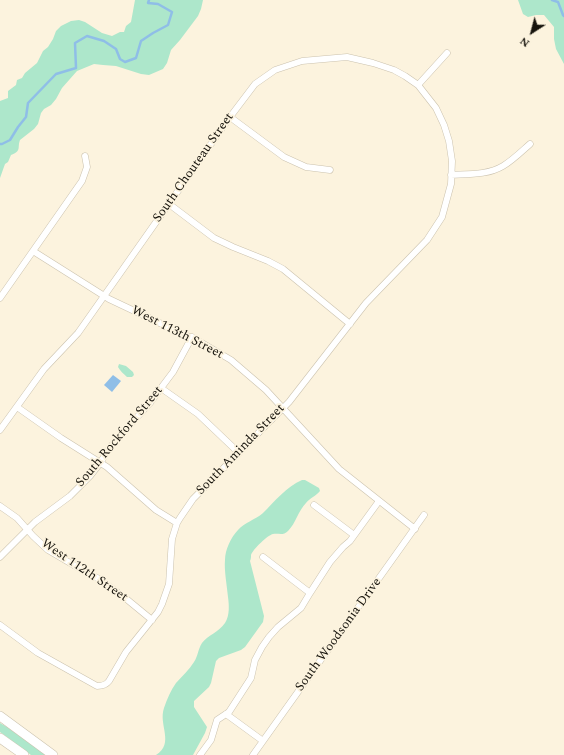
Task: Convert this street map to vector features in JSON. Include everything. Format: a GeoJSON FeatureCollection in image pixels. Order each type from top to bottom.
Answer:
{"type":"FeatureCollection","features":[{"type":"Feature","properties":{"kind":"main road"},"geometry":{"type":"LineString","coordinates":[[0,716],[53,755]]}},
{"type":"Feature","properties":{"kind":"main road"},"geometry":{"type":"LineString","coordinates":[[0,738],[24,755]]}},
{"type":"Feature","properties":{"kind":"street"},"geometry":{"type":"LineString","coordinates":[[418,85],[447,53]]}},
{"type":"Feature","properties":{"kind":"street","name":"South Chouteau Street"},"geometry":{"type":"LineString","coordinates":[[0,430],[44,369],[78,334],[230,117],[255,84],[275,70],[302,60],[347,57],[373,63],[394,70],[406,76],[418,85],[436,108],[444,124]]}},
{"type":"Feature","properties":{"kind":"street"},"geometry":{"type":"LineString","coordinates":[[230,117],[284,157],[306,167],[330,170]]}},
{"type":"Feature","properties":{"kind":"street","name":"South Aminda Street"},"geometry":{"type":"LineString","coordinates":[[0,625],[38,653],[98,686],[102,686],[109,681],[126,652],[158,612],[162,604],[168,584],[172,539],[177,523],[193,500],[293,398],[366,303],[427,240],[442,217],[451,184],[452,161],[449,141],[444,124]]}},
{"type":"Feature","properties":{"kind":"street"},"geometry":{"type":"LineString","coordinates":[[451,175],[481,174],[503,166],[530,144]]}},
{"type":"Feature","properties":{"kind":"street"},"geometry":{"type":"LineString","coordinates":[[0,298],[82,181],[87,167],[85,156]]}},
{"type":"Feature","properties":{"kind":"street"},"geometry":{"type":"LineString","coordinates":[[169,204],[218,240],[268,261],[283,270],[350,324]]}},
{"type":"Feature","properties":{"kind":"street","name":"West 113th Street"},"geometry":{"type":"LineString","coordinates":[[34,251],[105,296],[192,337],[231,360],[266,390],[339,469],[415,529]]}},
{"type":"Feature","properties":{"kind":"street","name":"South Rockford Street"},"geometry":{"type":"LineString","coordinates":[[0,557],[35,522],[77,490],[90,476],[117,439],[150,403],[172,372],[192,337]]}},
{"type":"Feature","properties":{"kind":"street"},"geometry":{"type":"LineString","coordinates":[[161,388],[198,414],[239,453]]}},
{"type":"Feature","properties":{"kind":"street"},"geometry":{"type":"LineString","coordinates":[[17,407],[61,438],[110,469],[156,510],[177,523]]}},
{"type":"Feature","properties":{"kind":"street"},"geometry":{"type":"LineString","coordinates":[[200,755],[211,740],[217,720],[229,712],[250,678],[255,660],[269,637],[278,627],[301,608],[330,562],[350,541],[379,501]]}},
{"type":"Feature","properties":{"kind":"street"},"geometry":{"type":"LineString","coordinates":[[314,505],[354,535]]}},
{"type":"Feature","properties":{"kind":"street","name":"West 112th Street"},"geometry":{"type":"LineString","coordinates":[[0,506],[17,518],[48,550],[99,579],[152,620]]}},
{"type":"Feature","properties":{"kind":"street","name":"South Woodsonia Drive"},"geometry":{"type":"LineString","coordinates":[[254,755],[424,516]]}},
{"type":"Feature","properties":{"kind":"street"},"geometry":{"type":"LineString","coordinates":[[264,557],[310,593]]}},
{"type":"Feature","properties":{"kind":"street"},"geometry":{"type":"LineString","coordinates":[[226,714],[264,741]]}},
{"type":"Feature","properties":{"kind":"green space"},"geometry":{"type":"Polygon","coordinates":[[[135,0],[203,0],[198,16],[171,50],[167,63],[163,69],[149,75],[116,66],[94,64],[77,71],[62,88],[51,105],[44,109],[41,113],[38,124],[34,129],[20,140],[18,151],[11,155],[8,162],[5,164],[0,178],[0,101],[8,98],[8,91],[16,85],[17,80],[22,78],[25,73],[37,63],[43,51],[48,47],[56,31],[61,26],[71,21],[79,20],[85,22],[102,33],[112,36],[120,32],[124,32],[126,26],[131,22],[135,0]]]}},
{"type":"Feature","properties":{"kind":"green space"},"geometry":{"type":"Polygon","coordinates":[[[518,0],[564,0],[564,64],[556,49],[554,27],[544,15],[528,17],[523,14],[518,0]]]}},
{"type":"Feature","properties":{"kind":"green space"},"geometry":{"type":"Polygon","coordinates":[[[119,364],[126,366],[133,372],[134,375],[132,377],[127,377],[118,367],[119,364]]]}},
{"type":"Feature","properties":{"kind":"green space"},"geometry":{"type":"Polygon","coordinates":[[[302,480],[305,480],[319,488],[320,491],[303,506],[288,531],[281,534],[273,534],[268,537],[252,552],[251,555],[250,561],[264,616],[263,622],[245,647],[241,650],[219,658],[216,661],[209,687],[194,701],[194,707],[207,727],[205,733],[193,755],[156,755],[162,750],[164,745],[165,733],[163,714],[171,692],[176,683],[194,662],[202,643],[220,629],[227,620],[229,607],[225,560],[227,548],[231,540],[241,527],[263,513],[286,490],[302,480]]]}},
{"type":"Feature","properties":{"kind":"green space"},"geometry":{"type":"Polygon","coordinates":[[[0,723],[46,755],[31,755],[0,732],[0,723]]]}},
{"type":"Feature","properties":{"kind":"water"},"geometry":{"type":"Polygon","coordinates":[[[113,375],[121,381],[112,392],[104,385],[113,375]]]}},
{"type":"Feature","properties":{"kind":"waterway"},"geometry":{"type":"LineString","coordinates":[[0,144],[10,140],[26,117],[28,103],[56,74],[76,68],[75,43],[87,36],[104,41],[116,49],[120,59],[125,62],[136,58],[141,41],[168,25],[172,12],[158,4],[148,3],[149,0]]}},
{"type":"Feature","properties":{"kind":"waterway"},"geometry":{"type":"LineString","coordinates":[[552,0],[558,2],[564,16]]}}]}
